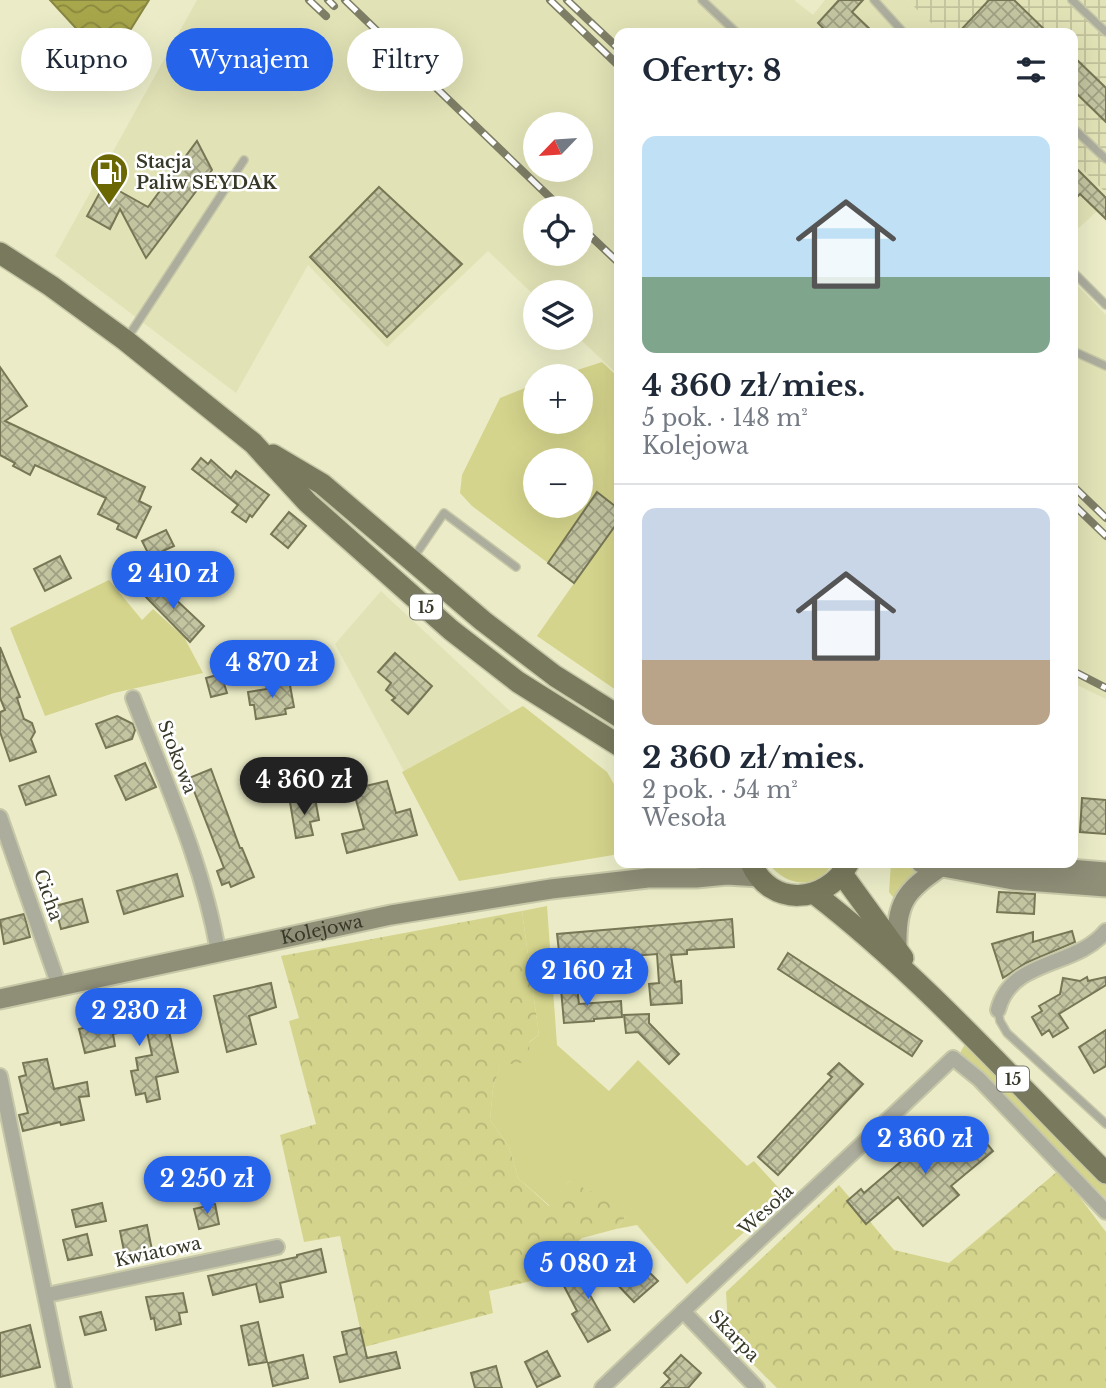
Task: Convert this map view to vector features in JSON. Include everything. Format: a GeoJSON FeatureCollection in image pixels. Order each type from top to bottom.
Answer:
{"type":"FeatureCollection","features":[{"type":"Feature","properties":{"kind":"main road","name":"15"},"geometry":{"type":"LineString","coordinates":[[0,253],[51,286],[125,341],[253,443],[322,484],[483,621],[555,677],[614,713]]}},
{"type":"Feature","properties":{"kind":"main road","name":"15"},"geometry":{"type":"LineString","coordinates":[[253,443],[308,503],[452,630],[518,682],[614,742]]}},
{"type":"Feature","properties":{"kind":"main road","name":"15"},"geometry":{"type":"LineString","coordinates":[[921,986],[845,868],[830,886],[815,894],[845,917],[921,986],[1106,1172]]}},
{"type":"Feature","properties":{"kind":"main road"},"geometry":{"type":"LineString","coordinates":[[755,870],[771,887],[785,894],[815,894]]}},
{"type":"Feature","properties":{"kind":"street","name":"Stokowa"},"geometry":{"type":"LineString","coordinates":[[133,698],[191,847],[213,922],[218,951]]}},
{"type":"Feature","properties":{"kind":"street"},"geometry":{"type":"LineString","coordinates":[[583,724],[614,752]]}},
{"type":"Feature","properties":{"kind":"street","name":"Cicha"},"geometry":{"type":"LineString","coordinates":[[0,817],[59,986]]}},
{"type":"Feature","properties":{"kind":"street"},"geometry":{"type":"LineString","coordinates":[[897,950],[896,923],[907,894],[913,886],[939,868]]}},
{"type":"Feature","properties":{"kind":"street"},"geometry":{"type":"LineString","coordinates":[[952,868],[1013,880],[1106,887]]}},
{"type":"Feature","properties":{"kind":"street"},"geometry":{"type":"LineString","coordinates":[[1058,868],[1106,872]]}},
{"type":"Feature","properties":{"kind":"street","name":"Kolejowa"},"geometry":{"type":"LineString","coordinates":[[0,999],[404,912],[651,870],[696,878],[755,870]]}},
{"type":"Feature","properties":{"kind":"street"},"geometry":{"type":"LineString","coordinates":[[998,1010],[1001,996],[1013,982],[1086,949],[1103,938]]}},
{"type":"Feature","properties":{"kind":"street","name":"Wesoła"},"geometry":{"type":"LineString","coordinates":[[602,1388],[808,1198],[953,1058],[979,1079],[1106,1212]]}},
{"type":"Feature","properties":{"kind":"street"},"geometry":{"type":"LineString","coordinates":[[0,1076],[65,1388]]}},
{"type":"Feature","properties":{"kind":"street","name":"Kwiatowa"},"geometry":{"type":"LineString","coordinates":[[47,1296],[277,1247]]}},
{"type":"Feature","properties":{"kind":"street","name":"Skarpa"},"geometry":{"type":"LineString","coordinates":[[683,1311],[757,1388]]}},
{"type":"Feature","properties":{"kind":"lane"},"geometry":{"type":"LineString","coordinates":[[702,0],[732,28]]}},
{"type":"Feature","properties":{"kind":"lane"},"geometry":{"type":"LineString","coordinates":[[874,0],[899,28]]}},
{"type":"Feature","properties":{"kind":"lane"},"geometry":{"type":"LineString","coordinates":[[1072,0],[1106,32]]}},
{"type":"Feature","properties":{"kind":"lane"},"geometry":{"type":"LineString","coordinates":[[1078,133],[1106,159]]}},
{"type":"Feature","properties":{"kind":"lane"},"geometry":{"type":"LineString","coordinates":[[125,341],[244,160]]}},
{"type":"Feature","properties":{"kind":"lane"},"geometry":{"type":"LineString","coordinates":[[1078,277],[1106,305]]}},
{"type":"Feature","properties":{"kind":"lane"},"geometry":{"type":"LineString","coordinates":[[1078,353],[1106,366]]}},
{"type":"Feature","properties":{"kind":"lane"},"geometry":{"type":"LineString","coordinates":[[412,560],[444,513],[516,567]]}},
{"type":"Feature","properties":{"kind":"lane"},"geometry":{"type":"LineString","coordinates":[[998,1010],[1000,1021],[1007,1033],[1106,1124]]}},
{"type":"Feature","properties":{"kind":"shaded area"},"geometry":{"type":"Polygon","coordinates":[[[197,0],[794,0],[813,15],[825,0],[907,0],[937,28],[614,28],[614,371],[592,350],[593,280],[523,280],[523,285],[488,251],[387,347],[308,265],[236,393],[55,256],[147,91],[152,91],[152,81],[166,56],[166,91],[333,91],[333,28],[181,28],[197,0]]]}},
{"type":"Feature","properties":{"kind":"shaded area"},"geometry":{"type":"Polygon","coordinates":[[[907,0],[1106,0],[1106,193],[1078,165],[1078,28],[937,28],[907,0]]]}},
{"type":"Feature","properties":{"kind":"shaded area"},"geometry":{"type":"Polygon","coordinates":[[[1078,165],[1106,193],[1106,203],[1078,228],[1078,165]]]}},
{"type":"Feature","properties":{"kind":"shaded area"},"geometry":{"type":"Polygon","coordinates":[[[1078,286],[1106,315],[1106,699],[1078,685],[1078,286]]]}},
{"type":"Feature","properties":{"kind":"shaded area"},"geometry":{"type":"Polygon","coordinates":[[[381,591],[511,712],[404,771],[335,644],[381,591]]]}},
{"type":"Feature","properties":{"kind":"green space"},"geometry":{"type":"Polygon","coordinates":[[[602,362],[614,373],[614,506],[597,493],[593,499],[593,448],[523,448],[523,518],[580,518],[548,563],[472,506],[460,493],[462,475],[500,398],[523,389],[523,434],[593,434],[593,365],[602,362]]]}},
{"type":"Feature","properties":{"kind":"green space"},"geometry":{"type":"Polygon","coordinates":[[[614,526],[614,689],[537,636],[614,526]]]}},
{"type":"Feature","properties":{"kind":"green space"},"geometry":{"type":"Polygon","coordinates":[[[109,580],[142,620],[153,609],[184,637],[203,673],[114,693],[45,716],[10,628],[109,580]]]}},
{"type":"Feature","properties":{"kind":"green space"},"geometry":{"type":"Polygon","coordinates":[[[523,706],[607,772],[614,784],[614,855],[459,881],[402,772],[523,706]]]}},
{"type":"Feature","properties":{"kind":"green space"},"geometry":{"type":"Polygon","coordinates":[[[773,868],[829,868],[810,882],[792,881],[773,868]]]}},
{"type":"Feature","properties":{"kind":"green space"},"geometry":{"type":"Polygon","coordinates":[[[891,868],[919,869],[896,901],[889,892],[891,868]]]}},
{"type":"Feature","properties":{"kind":"green space"},"geometry":{"type":"Polygon","coordinates":[[[547,906],[557,1045],[609,1091],[638,1060],[747,1166],[754,1161],[785,1195],[687,1284],[637,1225],[616,1229],[626,1216],[569,1181],[550,1206],[518,1178],[509,1147],[490,1120],[493,1088],[500,1064],[539,1035],[522,911],[547,906]]]}},
{"type":"Feature","properties":{"kind":"green space"},"geometry":{"type":"Polygon","coordinates":[[[522,911],[539,1035],[529,1042],[530,1062],[500,1065],[493,1088],[490,1120],[509,1147],[518,1178],[549,1206],[569,1181],[609,1200],[626,1216],[616,1229],[582,1238],[531,1281],[489,1291],[493,1313],[364,1347],[340,1236],[304,1242],[280,1135],[316,1124],[289,1021],[299,1018],[281,956],[522,911]]]}},
{"type":"Feature","properties":{"kind":"green space"},"geometry":{"type":"Polygon","coordinates":[[[965,1044],[1106,1185],[1106,1199],[960,1053],[965,1044]]]}},
{"type":"Feature","properties":{"kind":"green space"},"geometry":{"type":"Polygon","coordinates":[[[1059,1170],[1106,1232],[1106,1388],[777,1388],[729,1340],[726,1292],[839,1185],[894,1250],[949,1263],[1059,1170]]]}},
{"type":"Feature","properties":{"kind":"water"},"geometry":{"type":"Polygon","coordinates":[[[50,0],[149,0],[132,28],[76,28],[50,0]]]}},
{"type":"Feature","properties":{"kind":"building"},"geometry":{"type":"Polygon","coordinates":[[[839,0],[863,0],[852,12],[869,28],[823,28],[818,23],[839,0]]]}},
{"type":"Feature","properties":{"kind":"building"},"geometry":{"type":"Polygon","coordinates":[[[989,0],[1014,0],[1043,28],[963,28],[989,0]]]}},
{"type":"Feature","properties":{"kind":"building"},"geometry":{"type":"Polygon","coordinates":[[[1078,61],[1106,88],[1106,122],[1078,95],[1078,61]]]}},
{"type":"Feature","properties":{"kind":"building"},"geometry":{"type":"Polygon","coordinates":[[[197,141],[212,170],[146,258],[120,209],[110,229],[87,216],[105,183],[148,207],[197,141]]]}},
{"type":"Feature","properties":{"kind":"building"},"geometry":{"type":"Polygon","coordinates":[[[1078,170],[1106,198],[1106,219],[1080,194],[1078,196],[1078,170]]]}},
{"type":"Feature","properties":{"kind":"building"},"geometry":{"type":"Polygon","coordinates":[[[379,187],[462,264],[387,337],[310,257],[379,187]]]}},
{"type":"Feature","properties":{"kind":"building"},"geometry":{"type":"Polygon","coordinates":[[[0,367],[27,406],[5,421],[145,487],[139,501],[151,507],[136,538],[117,529],[119,524],[98,514],[106,498],[35,465],[30,475],[0,455],[0,367]]]}},
{"type":"Feature","properties":{"kind":"building"},"geometry":{"type":"Polygon","coordinates":[[[201,458],[208,464],[211,460],[231,478],[236,471],[269,495],[246,522],[232,512],[238,505],[192,469],[201,458]]]}},
{"type":"Feature","properties":{"kind":"building"},"geometry":{"type":"Polygon","coordinates":[[[597,492],[614,505],[614,527],[574,583],[548,563],[579,518],[593,518],[593,498],[597,492]]]}},
{"type":"Feature","properties":{"kind":"building"},"geometry":{"type":"Polygon","coordinates":[[[289,512],[306,526],[288,548],[271,534],[289,512]]]}},
{"type":"Feature","properties":{"kind":"building"},"geometry":{"type":"Polygon","coordinates":[[[166,530],[174,546],[150,557],[142,541],[166,530]]]}},
{"type":"Feature","properties":{"kind":"building"},"geometry":{"type":"Polygon","coordinates":[[[60,556],[71,578],[45,591],[34,569],[60,556]]]}},
{"type":"Feature","properties":{"kind":"building"},"geometry":{"type":"Polygon","coordinates":[[[155,580],[204,626],[190,642],[142,593],[155,580]]]}},
{"type":"Feature","properties":{"kind":"building"},"geometry":{"type":"Polygon","coordinates":[[[0,647],[20,697],[17,698],[24,719],[32,723],[35,732],[31,739],[36,752],[10,761],[0,732],[0,712],[5,710],[0,698],[0,647]]]}},
{"type":"Feature","properties":{"kind":"building"},"geometry":{"type":"Polygon","coordinates":[[[395,653],[432,686],[408,714],[392,700],[395,698],[386,690],[391,683],[378,672],[395,653]]]}},
{"type":"Feature","properties":{"kind":"building"},"geometry":{"type":"Polygon","coordinates":[[[221,674],[227,693],[211,697],[206,678],[221,674]]]}},
{"type":"Feature","properties":{"kind":"building"},"geometry":{"type":"Polygon","coordinates":[[[289,680],[294,707],[285,709],[286,714],[256,719],[248,692],[267,689],[266,684],[289,680]]]}},
{"type":"Feature","properties":{"kind":"building"},"geometry":{"type":"Polygon","coordinates":[[[117,716],[133,724],[135,730],[132,739],[106,748],[96,724],[117,716]]]}},
{"type":"Feature","properties":{"kind":"building"},"geometry":{"type":"Polygon","coordinates":[[[145,763],[156,787],[126,800],[115,776],[145,763]]]}},
{"type":"Feature","properties":{"kind":"building"},"geometry":{"type":"Polygon","coordinates":[[[211,769],[240,848],[254,877],[231,887],[229,882],[222,885],[217,871],[224,868],[189,778],[211,769]]]}},
{"type":"Feature","properties":{"kind":"building"},"geometry":{"type":"Polygon","coordinates":[[[49,776],[56,795],[26,805],[19,786],[49,776]]]}},
{"type":"Feature","properties":{"kind":"building"},"geometry":{"type":"Polygon","coordinates":[[[387,781],[396,813],[410,809],[417,835],[347,853],[342,834],[364,829],[353,789],[387,781]]]}},
{"type":"Feature","properties":{"kind":"building"},"geometry":{"type":"Polygon","coordinates":[[[315,798],[319,820],[310,822],[313,835],[296,838],[290,802],[315,798]]]}},
{"type":"Feature","properties":{"kind":"building"},"geometry":{"type":"Polygon","coordinates":[[[1082,798],[1106,800],[1106,834],[1080,832],[1082,798]]]}},
{"type":"Feature","properties":{"kind":"building"},"geometry":{"type":"Polygon","coordinates":[[[177,874],[183,896],[124,914],[117,891],[177,874]]]}},
{"type":"Feature","properties":{"kind":"building"},"geometry":{"type":"Polygon","coordinates":[[[999,892],[1035,894],[1034,914],[997,912],[999,892]]]}},
{"type":"Feature","properties":{"kind":"building"},"geometry":{"type":"Polygon","coordinates":[[[82,899],[88,922],[61,929],[55,906],[82,899]]]}},
{"type":"Feature","properties":{"kind":"building"},"geometry":{"type":"Polygon","coordinates":[[[24,914],[30,937],[4,944],[0,920],[24,914]]]}},
{"type":"Feature","properties":{"kind":"building"},"geometry":{"type":"Polygon","coordinates":[[[732,919],[734,947],[687,950],[687,954],[671,955],[675,982],[681,981],[682,1003],[651,1005],[649,984],[659,983],[657,954],[609,958],[608,950],[581,952],[582,959],[560,960],[557,934],[732,919]]]}},
{"type":"Feature","properties":{"kind":"building"},"geometry":{"type":"Polygon","coordinates":[[[1072,931],[1075,942],[1026,963],[1003,978],[992,944],[1033,932],[1033,942],[1072,931]]]}},
{"type":"Feature","properties":{"kind":"building"},"geometry":{"type":"Polygon","coordinates":[[[788,953],[922,1041],[912,1056],[778,969],[788,953]]]}},
{"type":"Feature","properties":{"kind":"building"},"geometry":{"type":"Polygon","coordinates":[[[1087,977],[1088,981],[1106,977],[1106,985],[1059,1014],[1068,1028],[1053,1037],[1049,1030],[1042,1035],[1032,1017],[1042,1011],[1039,1006],[1060,994],[1063,978],[1080,981],[1087,977]]]}},
{"type":"Feature","properties":{"kind":"building"},"geometry":{"type":"Polygon","coordinates":[[[271,983],[276,1007],[249,1016],[256,1044],[227,1052],[214,996],[271,983]]]}},
{"type":"Feature","properties":{"kind":"building"},"geometry":{"type":"Polygon","coordinates":[[[577,988],[579,1004],[621,1001],[622,1017],[564,1023],[561,989],[577,988]]]}},
{"type":"Feature","properties":{"kind":"building"},"geometry":{"type":"Polygon","coordinates":[[[164,1008],[178,1072],[156,1077],[160,1099],[147,1102],[145,1093],[136,1095],[131,1071],[138,1070],[136,1058],[152,1055],[146,1027],[113,1034],[115,1046],[85,1053],[79,1029],[164,1008]]]}},
{"type":"Feature","properties":{"kind":"building"},"geometry":{"type":"Polygon","coordinates":[[[649,1014],[649,1023],[679,1054],[669,1064],[638,1032],[626,1033],[624,1015],[649,1014]]]}},
{"type":"Feature","properties":{"kind":"building"},"geometry":{"type":"Polygon","coordinates":[[[1106,1030],[1106,1066],[1094,1073],[1079,1047],[1106,1030]]]}},
{"type":"Feature","properties":{"kind":"building"},"geometry":{"type":"Polygon","coordinates":[[[47,1059],[54,1089],[87,1082],[89,1096],[79,1097],[84,1120],[61,1125],[60,1122],[23,1131],[19,1115],[28,1113],[19,1077],[26,1075],[23,1063],[47,1059]]]}},
{"type":"Feature","properties":{"kind":"building"},"geometry":{"type":"Polygon","coordinates":[[[839,1063],[863,1084],[778,1175],[758,1157],[832,1077],[828,1074],[839,1063]]]}},
{"type":"Feature","properties":{"kind":"building"},"geometry":{"type":"Polygon","coordinates":[[[969,1122],[993,1151],[951,1186],[959,1195],[923,1226],[898,1197],[866,1224],[847,1201],[861,1189],[864,1193],[911,1153],[934,1129],[944,1137],[953,1130],[956,1134],[969,1122]]]}},
{"type":"Feature","properties":{"kind":"building"},"geometry":{"type":"Polygon","coordinates":[[[102,1203],[106,1221],[76,1227],[72,1210],[102,1203]]]}},
{"type":"Feature","properties":{"kind":"building"},"geometry":{"type":"Polygon","coordinates":[[[215,1204],[219,1224],[199,1229],[194,1209],[215,1204]]]}},
{"type":"Feature","properties":{"kind":"building"},"geometry":{"type":"Polygon","coordinates":[[[147,1225],[153,1255],[126,1261],[120,1231],[147,1225]]]}},
{"type":"Feature","properties":{"kind":"building"},"geometry":{"type":"Polygon","coordinates":[[[87,1234],[92,1255],[68,1260],[63,1240],[87,1234]]]}},
{"type":"Feature","properties":{"kind":"building"},"geometry":{"type":"Polygon","coordinates":[[[321,1249],[326,1272],[280,1283],[283,1297],[260,1302],[256,1284],[213,1295],[208,1276],[297,1257],[321,1249]]]}},
{"type":"Feature","properties":{"kind":"building"},"geometry":{"type":"Polygon","coordinates":[[[592,1258],[599,1266],[607,1261],[611,1265],[586,1288],[610,1330],[588,1342],[572,1314],[577,1311],[564,1286],[582,1275],[578,1271],[592,1258]]]}},
{"type":"Feature","properties":{"kind":"building"},"geometry":{"type":"Polygon","coordinates":[[[631,1261],[643,1274],[647,1270],[658,1281],[634,1302],[612,1279],[631,1261]]]}},
{"type":"Feature","properties":{"kind":"building"},"geometry":{"type":"Polygon","coordinates":[[[183,1293],[187,1312],[179,1313],[181,1324],[156,1330],[146,1297],[183,1293]]]}},
{"type":"Feature","properties":{"kind":"building"},"geometry":{"type":"Polygon","coordinates":[[[101,1312],[106,1330],[85,1335],[80,1317],[101,1312]]]}},
{"type":"Feature","properties":{"kind":"building"},"geometry":{"type":"Polygon","coordinates":[[[258,1322],[267,1362],[249,1365],[241,1326],[258,1322]]]}},
{"type":"Feature","properties":{"kind":"building"},"geometry":{"type":"Polygon","coordinates":[[[30,1325],[40,1367],[0,1377],[0,1333],[30,1325]]]}},
{"type":"Feature","properties":{"kind":"building"},"geometry":{"type":"Polygon","coordinates":[[[360,1328],[367,1358],[396,1352],[400,1368],[340,1382],[334,1357],[347,1354],[342,1332],[360,1328]]]}},
{"type":"Feature","properties":{"kind":"building"},"geometry":{"type":"Polygon","coordinates":[[[547,1351],[560,1376],[537,1387],[525,1362],[547,1351]]]}},
{"type":"Feature","properties":{"kind":"building"},"geometry":{"type":"Polygon","coordinates":[[[303,1355],[308,1378],[273,1386],[268,1363],[303,1355]]]}},
{"type":"Feature","properties":{"kind":"building"},"geometry":{"type":"Polygon","coordinates":[[[681,1355],[701,1373],[688,1388],[661,1388],[670,1379],[664,1373],[681,1355]]]}},
{"type":"Feature","properties":{"kind":"building"},"geometry":{"type":"Polygon","coordinates":[[[496,1366],[502,1388],[475,1388],[471,1373],[496,1366]]]}},
{"type":"Feature","properties":{"kind":"railway"},"geometry":{"type":"LineString","coordinates":[[309,0],[326,16]]}},
{"type":"Feature","properties":{"kind":"railway"},"geometry":{"type":"LineString","coordinates":[[328,0],[334,6]]}},
{"type":"Feature","properties":{"kind":"railway"},"geometry":{"type":"LineString","coordinates":[[345,0],[549,196]]}},
{"type":"Feature","properties":{"kind":"railway"},"geometry":{"type":"LineString","coordinates":[[550,0],[614,61]]}},
{"type":"Feature","properties":{"kind":"railway"},"geometry":{"type":"LineString","coordinates":[[567,0],[614,44]]}},
{"type":"Feature","properties":{"kind":"railway"},"geometry":{"type":"LineString","coordinates":[[593,238],[614,258]]}},
{"type":"Feature","properties":{"kind":"railway"},"geometry":{"type":"LineString","coordinates":[[1078,491],[1106,518]]}},
{"type":"Feature","properties":{"kind":"railway"},"geometry":{"type":"LineString","coordinates":[[1078,509],[1106,536]]}},
{"type":"Feature","properties":{"kind":"railway"},"geometry":{"type":"LineString","coordinates":[[1078,674],[1106,688]]}},
{"type":"Feature","properties":{"kind":"place","name":"Stacja Paliw SEYDAK"},"geometry":{"type":"Point","coordinates":[109,206]}}]}
